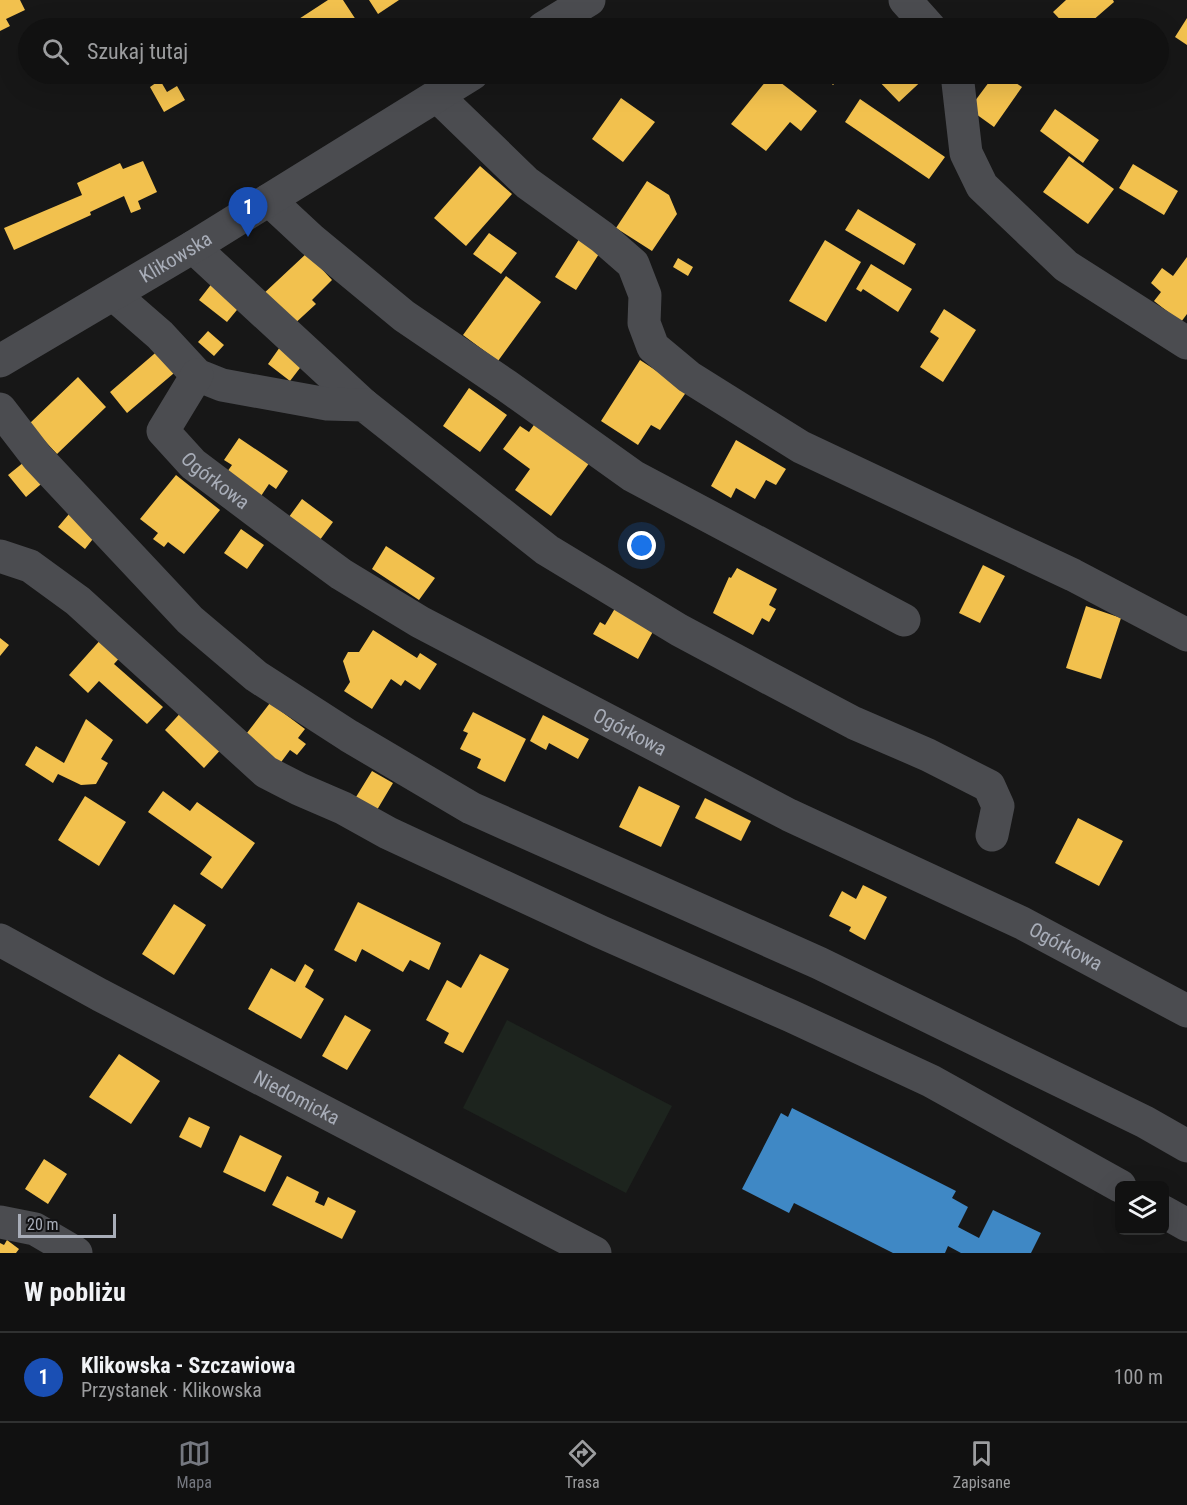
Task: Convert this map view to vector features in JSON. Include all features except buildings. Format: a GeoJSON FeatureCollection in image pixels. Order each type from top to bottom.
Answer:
{"type":"FeatureCollection","features":[{"type":"Feature","properties":{"kind":"street"},"geometry":{"type":"LineString","coordinates":[[547,16],[589,0]]}},
{"type":"Feature","properties":{"kind":"street"},"geometry":{"type":"LineString","coordinates":[[905,0],[921,18]]}},
{"type":"Feature","properties":{"kind":"street","name":"Klikowska"},"geometry":{"type":"LineString","coordinates":[[0,361],[193,247],[456,84]]}},
{"type":"Feature","properties":{"kind":"street"},"geometry":{"type":"LineString","coordinates":[[958,84],[966,153],[982,186],[1066,266],[1187,343]]}},
{"type":"Feature","properties":{"kind":"street"},"geometry":{"type":"LineString","coordinates":[[436,96],[526,183],[602,237],[633,264],[645,295],[644,323],[653,347],[689,377],[801,447],[1072,575],[1187,635]]}},
{"type":"Feature","properties":{"kind":"street"},"geometry":{"type":"LineString","coordinates":[[270,200],[312,240],[404,316],[633,476],[904,620]]}},
{"type":"Feature","properties":{"kind":"street"},"geometry":{"type":"LineString","coordinates":[[193,247],[364,405],[557,556],[679,630],[765,676],[854,723],[928,755],[989,786],[998,806],[993,819],[992,835]]}},
{"type":"Feature","properties":{"kind":"street"},"geometry":{"type":"LineString","coordinates":[[114,295],[160,335],[196,375],[222,385],[327,404],[364,405]]}},
{"type":"Feature","properties":{"kind":"street","name":"Ogórkowa"},"geometry":{"type":"LineString","coordinates":[[196,375],[163,431],[193,464],[341,574],[420,622],[789,815],[1022,923],[1187,1011]]}},
{"type":"Feature","properties":{"kind":"street"},"geometry":{"type":"LineString","coordinates":[[0,409],[37,457],[190,620],[256,676],[349,736],[471,808],[819,963],[1144,1122],[1187,1146]]}},
{"type":"Feature","properties":{"kind":"street"},"geometry":{"type":"LineString","coordinates":[[0,556],[30,566],[78,601],[266,772],[298,789],[343,808],[388,833],[601,933],[791,1016],[931,1081],[1115,1184]]}},
{"type":"Feature","properties":{"kind":"street","name":"Niedomicka"},"geometry":{"type":"LineString","coordinates":[[0,940],[596,1253]]}},
{"type":"Feature","properties":{"kind":"street"},"geometry":{"type":"LineString","coordinates":[[1169,1215],[1187,1224]]}},
{"type":"Feature","properties":{"kind":"street"},"geometry":{"type":"LineString","coordinates":[[0,1222],[49,1253]]}},
{"type":"Feature","properties":{"kind":"street"},"geometry":{"type":"LineString","coordinates":[[0,1222],[35,1229],[76,1253]]}},
{"type":"Feature","properties":{"kind":"shaded area"},"geometry":{"type":"Polygon","coordinates":[[[507,1020],[672,1106],[626,1193],[463,1108],[507,1020]]]}},
{"type":"Feature","properties":{"kind":"place","name":"Klikowska - Szczawiowa"},"geometry":{"type":"Point","coordinates":[248,237]}}]}
